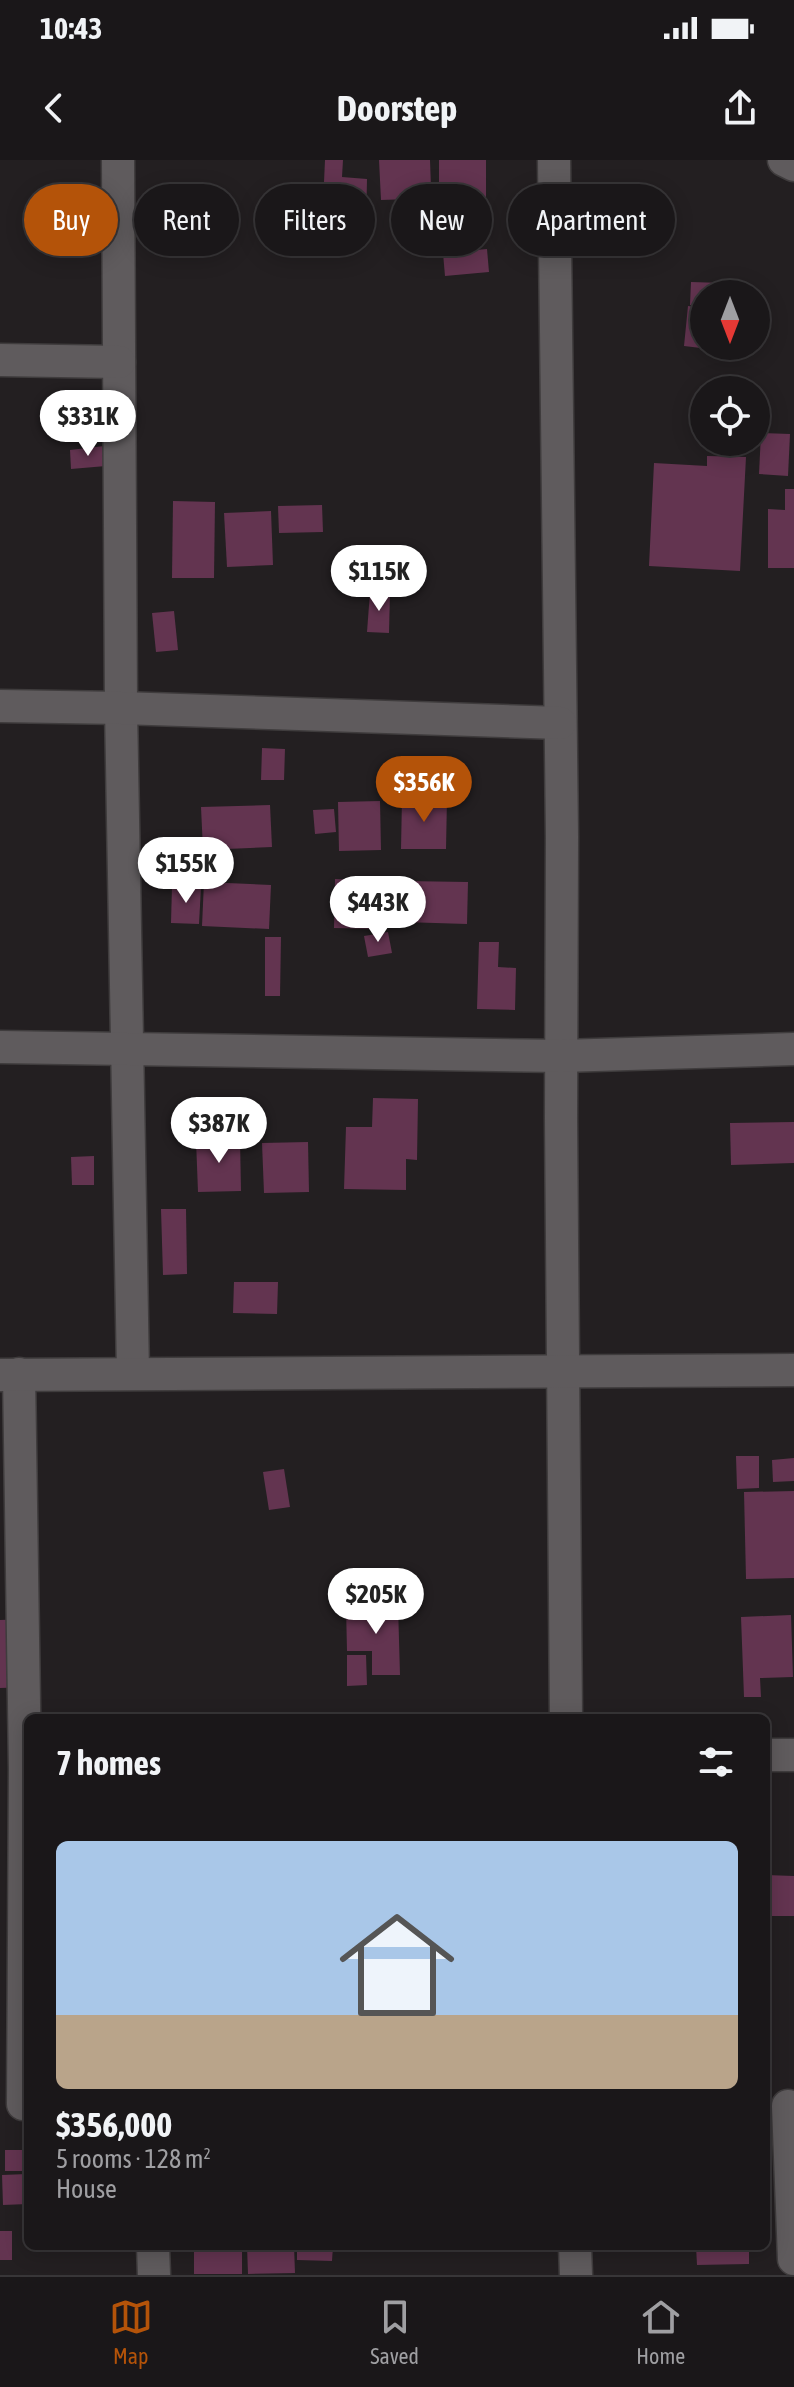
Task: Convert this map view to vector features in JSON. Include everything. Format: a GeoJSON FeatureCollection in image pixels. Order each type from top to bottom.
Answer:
{"type":"FeatureCollection","features":[{"type":"Feature","properties":{"kind":"street"},"geometry":{"type":"LineString","coordinates":[[118,160],[121,708],[133,1373]]}},
{"type":"Feature","properties":{"kind":"street"},"geometry":{"type":"LineString","coordinates":[[554,160],[566,1714]]}},
{"type":"Feature","properties":{"kind":"street"},"geometry":{"type":"LineString","coordinates":[[784,160],[794,165]]}},
{"type":"Feature","properties":{"kind":"street"},"geometry":{"type":"LineString","coordinates":[[0,360],[119,362]]}},
{"type":"Feature","properties":{"kind":"street"},"geometry":{"type":"LineString","coordinates":[[0,706],[560,723]]}},
{"type":"Feature","properties":{"kind":"street"},"geometry":{"type":"LineString","coordinates":[[0,1047],[561,1056],[794,1049]]}},
{"type":"Feature","properties":{"kind":"street"},"geometry":{"type":"LineString","coordinates":[[17,2104],[18,1769],[10,1375],[794,1370]]}},
{"type":"Feature","properties":{"kind":"street"},"geometry":{"type":"LineString","coordinates":[[770,1755],[794,1755]]}},
{"type":"Feature","properties":{"kind":"street"},"geometry":{"type":"LineString","coordinates":[[783,2106],[794,2259]]}},
{"type":"Feature","properties":{"kind":"street"},"geometry":{"type":"LineString","coordinates":[[153,2250],[154,2275]]}},
{"type":"Feature","properties":{"kind":"street"},"geometry":{"type":"LineString","coordinates":[[575,2250],[576,2275]]}},
{"type":"Feature","properties":{"kind":"building"},"geometry":{"type":"Polygon","coordinates":[[[325,160],[343,160],[342,177],[367,179],[367,184],[324,184],[325,160]]]}},
{"type":"Feature","properties":{"kind":"building"},"geometry":{"type":"Polygon","coordinates":[[[379,160],[430,160],[431,184],[391,184],[391,200],[381,200],[379,160]]]}},
{"type":"Feature","properties":{"kind":"building"},"geometry":{"type":"Polygon","coordinates":[[[439,160],[486,160],[486,184],[439,184],[439,160]]]}},
{"type":"Feature","properties":{"kind":"building"},"geometry":{"type":"Polygon","coordinates":[[[443,256],[488,256],[489,272],[445,276],[443,256]]]}},
{"type":"Feature","properties":{"kind":"building"},"geometry":{"type":"Polygon","coordinates":[[[688,306],[690,306],[690,347],[684,346],[688,306]]]}},
{"type":"Feature","properties":{"kind":"building"},"geometry":{"type":"Polygon","coordinates":[[[770,433],[790,434],[788,476],[759,474],[760,456],[770,456],[770,433]]]}},
{"type":"Feature","properties":{"kind":"building"},"geometry":{"type":"Polygon","coordinates":[[[104,446],[106,466],[71,469],[70,450],[104,446]]]}},
{"type":"Feature","properties":{"kind":"building"},"geometry":{"type":"Polygon","coordinates":[[[707,456],[746,457],[740,571],[649,566],[654,463],[707,466],[707,456]]]}},
{"type":"Feature","properties":{"kind":"building"},"geometry":{"type":"Polygon","coordinates":[[[785,489],[794,489],[794,568],[768,568],[768,509],[785,510],[785,489]]]}},
{"type":"Feature","properties":{"kind":"building"},"geometry":{"type":"Polygon","coordinates":[[[173,501],[215,502],[214,578],[172,578],[173,501]]]}},
{"type":"Feature","properties":{"kind":"building"},"geometry":{"type":"Polygon","coordinates":[[[322,505],[323,532],[279,533],[278,506],[322,505]]]}},
{"type":"Feature","properties":{"kind":"building"},"geometry":{"type":"Polygon","coordinates":[[[271,511],[273,565],[227,567],[224,513],[271,511]]]}},
{"type":"Feature","properties":{"kind":"building"},"geometry":{"type":"Polygon","coordinates":[[[370,592],[390,592],[389,633],[367,632],[370,592]]]}},
{"type":"Feature","properties":{"kind":"building"},"geometry":{"type":"Polygon","coordinates":[[[174,611],[178,650],[156,652],[152,613],[174,611]]]}},
{"type":"Feature","properties":{"kind":"building"},"geometry":{"type":"Polygon","coordinates":[[[262,748],[285,749],[284,780],[261,780],[262,748]]]}},
{"type":"Feature","properties":{"kind":"building"},"geometry":{"type":"Polygon","coordinates":[[[402,798],[447,798],[446,849],[401,849],[402,798]]]}},
{"type":"Feature","properties":{"kind":"building"},"geometry":{"type":"Polygon","coordinates":[[[380,801],[381,850],[339,851],[338,802],[380,801]]]}},
{"type":"Feature","properties":{"kind":"building"},"geometry":{"type":"Polygon","coordinates":[[[270,805],[272,847],[203,850],[201,807],[270,805]]]}},
{"type":"Feature","properties":{"kind":"building"},"geometry":{"type":"Polygon","coordinates":[[[334,809],[336,832],[315,834],[313,810],[334,809]]]}},
{"type":"Feature","properties":{"kind":"building"},"geometry":{"type":"Polygon","coordinates":[[[335,879],[383,881],[381,929],[334,928],[335,879]]]}},
{"type":"Feature","properties":{"kind":"building"},"geometry":{"type":"Polygon","coordinates":[[[404,881],[468,882],[467,924],[403,922],[404,881]]]}},
{"type":"Feature","properties":{"kind":"building"},"geometry":{"type":"Polygon","coordinates":[[[204,882],[271,885],[269,929],[202,926],[204,882]]]}},
{"type":"Feature","properties":{"kind":"building"},"geometry":{"type":"Polygon","coordinates":[[[172,886],[201,887],[199,924],[171,923],[172,886]]]}},
{"type":"Feature","properties":{"kind":"building"},"geometry":{"type":"Polygon","coordinates":[[[388,932],[392,953],[368,957],[364,936],[388,932]]]}},
{"type":"Feature","properties":{"kind":"building"},"geometry":{"type":"Polygon","coordinates":[[[265,937],[281,937],[280,996],[265,996],[265,937]]]}},
{"type":"Feature","properties":{"kind":"building"},"geometry":{"type":"Polygon","coordinates":[[[479,942],[499,942],[498,967],[516,968],[515,1010],[477,1009],[479,942]]]}},
{"type":"Feature","properties":{"kind":"building"},"geometry":{"type":"Polygon","coordinates":[[[373,1098],[418,1099],[417,1160],[406,1159],[406,1190],[344,1189],[346,1127],[372,1127],[373,1098]]]}},
{"type":"Feature","properties":{"kind":"building"},"geometry":{"type":"Polygon","coordinates":[[[794,1122],[794,1163],[731,1165],[730,1123],[794,1122]]]}},
{"type":"Feature","properties":{"kind":"building"},"geometry":{"type":"Polygon","coordinates":[[[240,1139],[241,1191],[198,1192],[196,1140],[240,1139]]]}},
{"type":"Feature","properties":{"kind":"building"},"geometry":{"type":"Polygon","coordinates":[[[308,1142],[309,1192],[264,1193],[262,1143],[308,1142]]]}},
{"type":"Feature","properties":{"kind":"building"},"geometry":{"type":"Polygon","coordinates":[[[94,1156],[94,1185],[72,1185],[71,1157],[94,1156]]]}},
{"type":"Feature","properties":{"kind":"building"},"geometry":{"type":"Polygon","coordinates":[[[161,1209],[186,1209],[187,1274],[163,1275],[161,1209]]]}},
{"type":"Feature","properties":{"kind":"building"},"geometry":{"type":"Polygon","coordinates":[[[234,1282],[278,1282],[277,1314],[233,1313],[234,1282]]]}},
{"type":"Feature","properties":{"kind":"building"},"geometry":{"type":"Polygon","coordinates":[[[736,1456],[759,1456],[759,1488],[737,1489],[736,1456]]]}},
{"type":"Feature","properties":{"kind":"building"},"geometry":{"type":"Polygon","coordinates":[[[794,1458],[794,1481],[773,1482],[772,1460],[794,1458]]]}},
{"type":"Feature","properties":{"kind":"building"},"geometry":{"type":"Polygon","coordinates":[[[284,1469],[290,1507],[269,1510],[263,1472],[284,1469]]]}},
{"type":"Feature","properties":{"kind":"building"},"geometry":{"type":"Polygon","coordinates":[[[794,1491],[794,1578],[746,1579],[744,1492],[794,1491]]]}},
{"type":"Feature","properties":{"kind":"building"},"geometry":{"type":"Polygon","coordinates":[[[398,1605],[400,1675],[372,1675],[372,1651],[347,1651],[346,1607],[398,1605]]]}},
{"type":"Feature","properties":{"kind":"building"},"geometry":{"type":"Polygon","coordinates":[[[791,1615],[793,1677],[760,1678],[761,1697],[744,1697],[741,1617],[791,1615]]]}},
{"type":"Feature","properties":{"kind":"building"},"geometry":{"type":"Polygon","coordinates":[[[30,1619],[32,1687],[0,1688],[0,1620],[30,1619]]]}},
{"type":"Feature","properties":{"kind":"building"},"geometry":{"type":"Polygon","coordinates":[[[347,1655],[366,1655],[367,1685],[347,1686],[347,1655]]]}},
{"type":"Feature","properties":{"kind":"building"},"geometry":{"type":"Polygon","coordinates":[[[770,1875],[794,1876],[794,1916],[770,1916],[770,1875]]]}},
{"type":"Feature","properties":{"kind":"building"},"geometry":{"type":"Polygon","coordinates":[[[5,2150],[24,2150],[24,2171],[5,2171],[5,2150]]]}},
{"type":"Feature","properties":{"kind":"building"},"geometry":{"type":"Polygon","coordinates":[[[24,2174],[24,2204],[3,2205],[2,2175],[24,2174]]]}},
{"type":"Feature","properties":{"kind":"building"},"geometry":{"type":"Polygon","coordinates":[[[0,2231],[12,2231],[12,2260],[0,2260],[0,2231]]]}},
{"type":"Feature","properties":{"kind":"building"},"geometry":{"type":"Polygon","coordinates":[[[194,2250],[242,2250],[242,2274],[194,2274],[194,2250]]]}},
{"type":"Feature","properties":{"kind":"building"},"geometry":{"type":"Polygon","coordinates":[[[247,2250],[294,2250],[295,2273],[248,2274],[247,2250]]]}},
{"type":"Feature","properties":{"kind":"building"},"geometry":{"type":"Polygon","coordinates":[[[297,2250],[333,2250],[332,2261],[297,2260],[297,2250]]]}},
{"type":"Feature","properties":{"kind":"building"},"geometry":{"type":"Polygon","coordinates":[[[696,2250],[749,2250],[749,2264],[697,2265],[696,2250]]]}}]}
